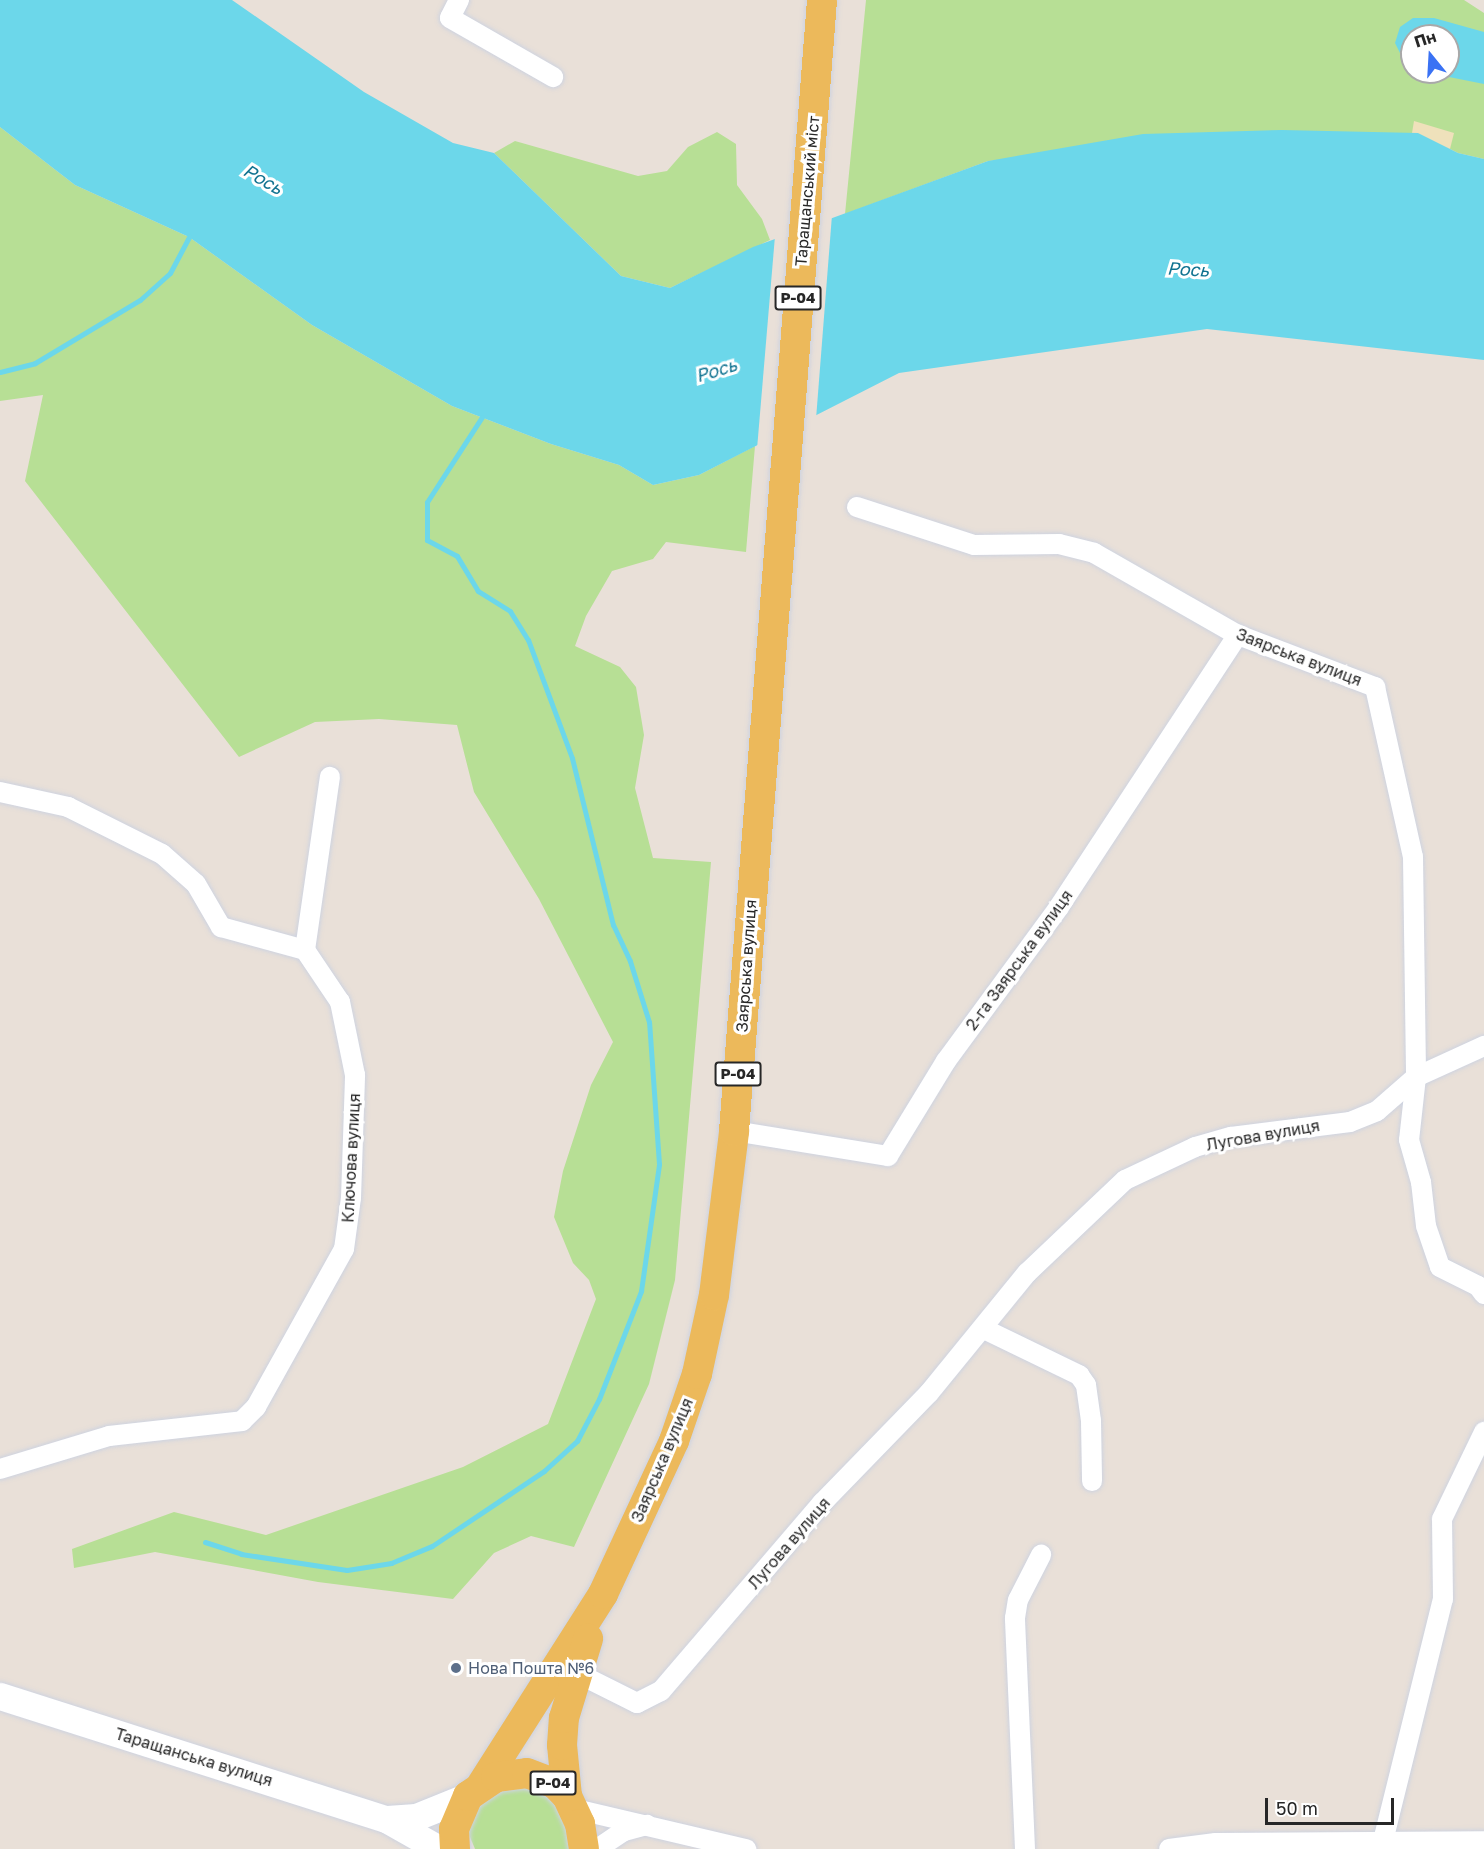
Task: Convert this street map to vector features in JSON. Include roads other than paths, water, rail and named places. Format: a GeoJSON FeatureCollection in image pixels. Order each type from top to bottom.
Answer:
{"type":"FeatureCollection","features":[{"type":"Feature","properties":{"kind":"main road","name":"Таращанський міст"},"geometry":{"type":"LineString","coordinates":[[779,533],[822,0]]}},
{"type":"Feature","properties":{"kind":"main road","name":"Заярська вулиця"},"geometry":{"type":"LineString","coordinates":[[571,1802],[561,1745],[564,1718],[603,1594],[674,1441],[697,1374],[714,1295],[734,1131],[779,533]]}},
{"type":"Feature","properties":{"kind":"main road","name":"Заярська вулиця"},"geometry":{"type":"LineString","coordinates":[[475,1790],[603,1594]]}},
{"type":"Feature","properties":{"kind":"main road","name":"Таращанська вулиця"},"geometry":{"type":"LineString","coordinates":[[0,1698],[386,1819],[439,1849]]}},
{"type":"Feature","properties":{"kind":"main road","name":"Р-04"},"geometry":{"type":"LineString","coordinates":[[455,1849],[453,1828],[475,1790],[496,1777],[527,1773],[555,1784],[571,1802],[584,1849]]}},
{"type":"Feature","properties":{"kind":"main road","name":"Таращанська вулиця"},"geometry":{"type":"LineString","coordinates":[[386,1819],[416,1817],[475,1790]]}},
{"type":"Feature","properties":{"kind":"street"},"geometry":{"type":"LineString","coordinates":[[459,0],[450,18],[553,77]]}},
{"type":"Feature","properties":{"kind":"street","name":"Заярська вулиця"},"geometry":{"type":"LineString","coordinates":[[857,507],[974,545],[1059,544],[1095,553],[1238,635],[1375,687],[1413,857],[1416,1077]]}},
{"type":"Feature","properties":{"kind":"street","name":"2-га Заярська вулиця"},"geometry":{"type":"LineString","coordinates":[[734,1131],[888,1156],[946,1061],[1059,907],[1118,813],[1238,635]]}},
{"type":"Feature","properties":{"kind":"street"},"geometry":{"type":"LineString","coordinates":[[0,792],[68,807],[162,854],[196,884],[221,927],[305,950],[330,777]]}},
{"type":"Feature","properties":{"kind":"street","name":"Ключова вулиця"},"geometry":{"type":"LineString","coordinates":[[0,1468],[109,1436],[242,1421],[256,1407],[279,1368],[344,1249],[351,1198],[355,1075],[339,1002],[305,950]]}},
{"type":"Feature","properties":{"kind":"street","name":"Лугова вулиця"},"geometry":{"type":"LineString","coordinates":[[577,1673],[637,1702],[661,1691],[822,1503],[929,1393],[1027,1274],[1125,1180],[1159,1161],[1213,1142],[1350,1122],[1377,1112],[1416,1077],[1484,1046]]}},
{"type":"Feature","properties":{"kind":"street"},"geometry":{"type":"LineString","coordinates":[[1416,1077],[1408,1140],[1421,1182],[1426,1226],[1440,1267],[1478,1286],[1484,1294]]}},
{"type":"Feature","properties":{"kind":"street"},"geometry":{"type":"LineString","coordinates":[[984,1329],[1079,1375],[1086,1385],[1091,1422],[1092,1481]]}},
{"type":"Feature","properties":{"kind":"street"},"geometry":{"type":"LineString","coordinates":[[1383,1840],[1443,1599],[1442,1519],[1484,1432]]}},
{"type":"Feature","properties":{"kind":"street"},"geometry":{"type":"LineString","coordinates":[[1025,1849],[1015,1618],[1017,1600],[1041,1555]]}},
{"type":"Feature","properties":{"kind":"street"},"geometry":{"type":"LineString","coordinates":[[571,1802],[647,1825],[746,1849]]}},
{"type":"Feature","properties":{"kind":"street"},"geometry":{"type":"LineString","coordinates":[[597,1849],[624,1831],[647,1825]]}},
{"type":"Feature","properties":{"kind":"street"},"geometry":{"type":"LineString","coordinates":[[1169,1849],[1216,1843],[1484,1841]]}},
{"type":"Feature","properties":{"kind":"water","name":"Рось"},"geometry":{"type":"Polygon","coordinates":[[[0,0],[232,0],[364,92],[453,143],[494,153],[621,276],[670,288],[753,247],[988,161],[1143,134],[1282,130],[1418,133],[1458,153],[1484,159],[1484,360],[1207,329],[899,373],[699,475],[653,485],[619,465],[551,444],[452,406],[312,325],[189,237],[75,185],[0,127],[0,0]]]}},
{"type":"Feature","properties":{"kind":"water"},"geometry":{"type":"Polygon","coordinates":[[[1413,18],[1434,18],[1455,24],[1404,24],[1413,18]]]}},
{"type":"Feature","properties":{"kind":"water"},"geometry":{"type":"Polygon","coordinates":[[[1460,25],[1484,32],[1484,84],[1460,79],[1460,25]]]}},
{"type":"Feature","properties":{"kind":"water"},"geometry":{"type":"Polygon","coordinates":[[[1400,27],[1400,53],[1395,43],[1400,27]]]}},
{"type":"Feature","properties":{"kind":"waterway"},"geometry":{"type":"LineString","coordinates":[[0,372],[35,363],[140,300],[170,273],[189,237]]}},
{"type":"Feature","properties":{"kind":"waterway"},"geometry":{"type":"LineString","coordinates":[[205,1542],[241,1554],[347,1570],[391,1563],[432,1546],[544,1471],[577,1441],[599,1399],[641,1291],[659,1164],[649,1022],[630,961],[613,925],[572,758],[528,640],[510,611],[478,591],[457,556],[427,540],[427,502],[482,417]]}},
{"type":"Feature","properties":{"kind":"place","name":"Нова Пошта №6"},"geometry":{"type":"Point","coordinates":[456,1668]}}]}
